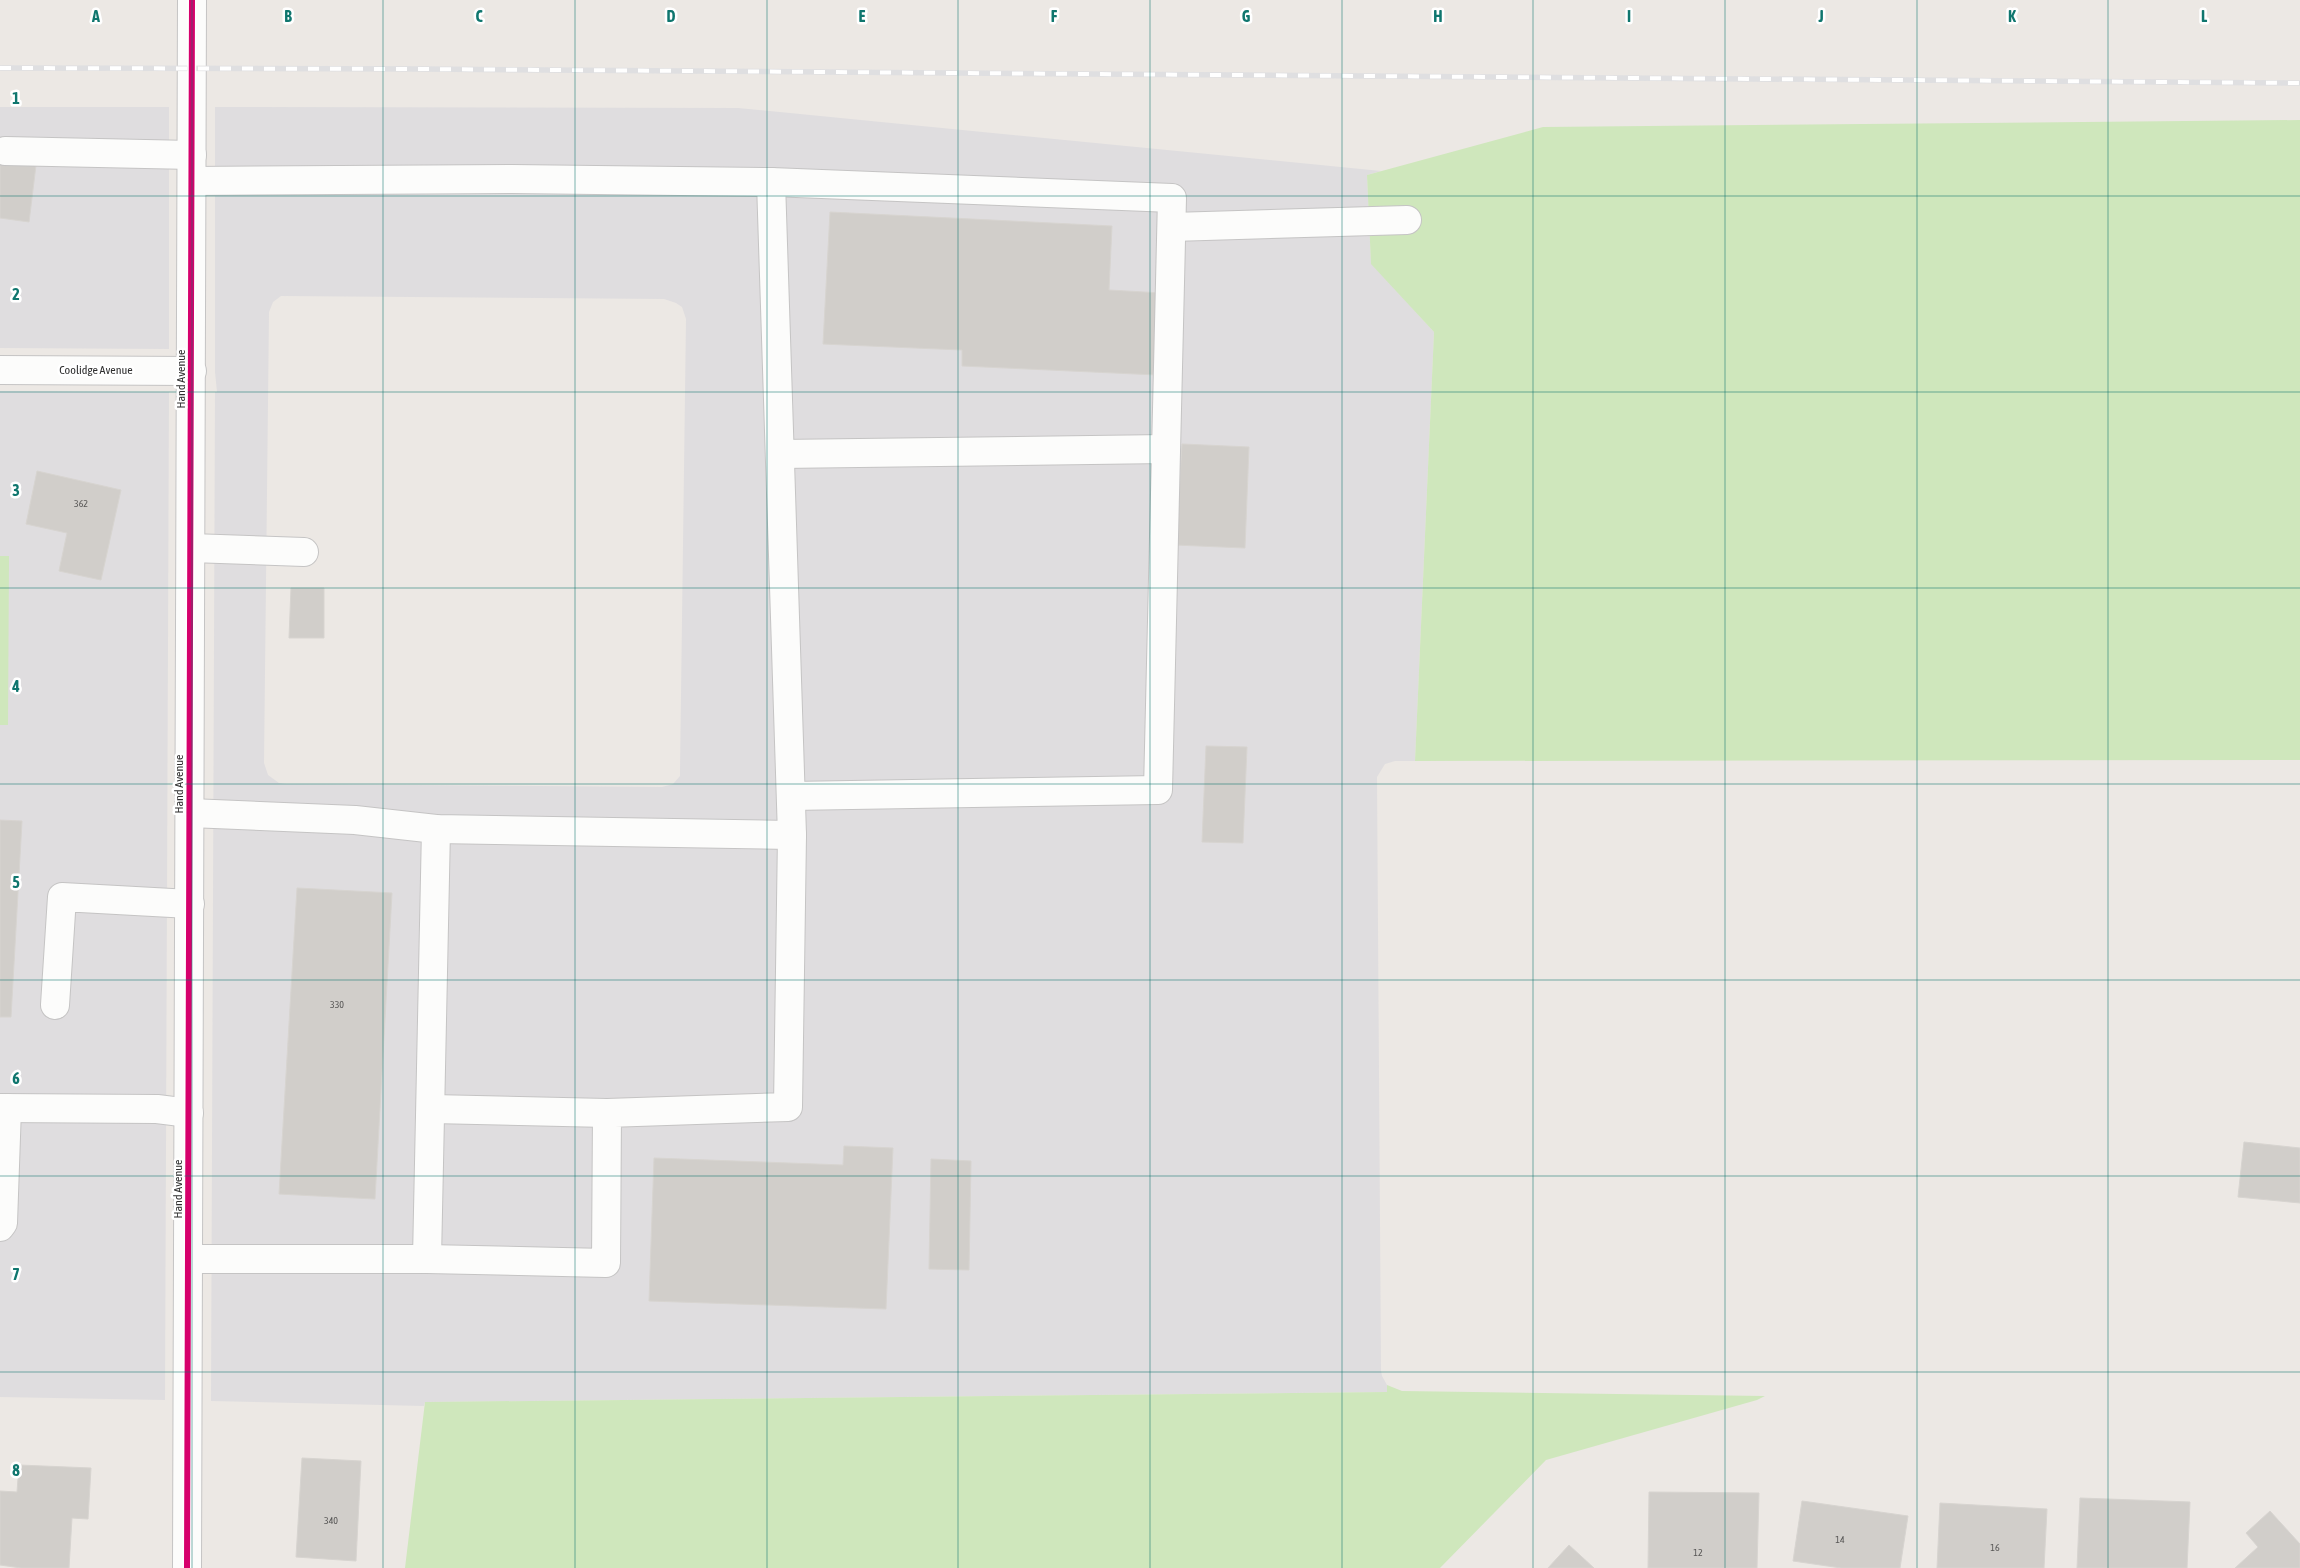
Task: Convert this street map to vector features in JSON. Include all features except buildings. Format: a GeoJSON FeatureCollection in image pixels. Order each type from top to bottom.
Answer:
{"type":"FeatureCollection","features":[{"type":"Feature","properties":{"kind":"street","name":"Hand Avenue"},"geometry":{"type":"LineString","coordinates":[[187,1568],[192,0]]}},
{"type":"Feature","properties":{"kind":"street"},"geometry":{"type":"LineString","coordinates":[[5,151],[192,168],[512,179],[771,182],[1172,198],[1158,790],[791,796]]}},
{"type":"Feature","properties":{"kind":"street"},"geometry":{"type":"LineString","coordinates":[[432,1109],[607,1113],[788,1107],[792,836],[771,182]]}},
{"type":"Feature","properties":{"kind":"street"},"geometry":{"type":"LineString","coordinates":[[1172,227],[1407,220]]}},
{"type":"Feature","properties":{"kind":"street","name":"Coolidge Avenue"},"geometry":{"type":"LineString","coordinates":[[0,370],[192,371]]}},
{"type":"Feature","properties":{"kind":"street"},"geometry":{"type":"LineString","coordinates":[[780,454],[1166,449]]}},
{"type":"Feature","properties":{"kind":"street"},"geometry":{"type":"LineString","coordinates":[[191,548],[304,552]]}},
{"type":"Feature","properties":{"kind":"street"},"geometry":{"type":"LineString","coordinates":[[190,813],[355,820],[436,829],[792,836]]}},
{"type":"Feature","properties":{"kind":"street"},"geometry":{"type":"LineString","coordinates":[[427,1259],[432,1109],[436,829]]}},
{"type":"Feature","properties":{"kind":"street"},"geometry":{"type":"LineString","coordinates":[[55,1005],[62,897],[190,904]]}},
{"type":"Feature","properties":{"kind":"street"},"geometry":{"type":"LineString","coordinates":[[0,1227],[3,1223],[3,1108],[157,1109],[189,1113]]}},
{"type":"Feature","properties":{"kind":"street"},"geometry":{"type":"LineString","coordinates":[[189,1259],[427,1259],[606,1263],[607,1113]]}},
{"type":"Feature","properties":{"kind":"shaded area"},"geometry":{"type":"Polygon","coordinates":[[[0,107],[169,107],[169,349],[0,348],[0,107]]]}},
{"type":"Feature","properties":{"kind":"shaded area"},"geometry":{"type":"Polygon","coordinates":[[[215,107],[738,108],[1381,171],[1367,175],[1371,263],[1434,332],[1415,761],[1395,761],[1385,764],[1377,777],[1381,1371],[1387,1385],[1387,1392],[425,1402],[424,1406],[211,1401],[215,392],[217,392],[215,372],[215,107]],[[281,296],[273,302],[269,312],[264,763],[268,775],[279,783],[286,784],[662,787],[673,784],[680,776],[686,319],[682,307],[664,299],[281,296]]]}},
{"type":"Feature","properties":{"kind":"shaded area"},"geometry":{"type":"Polygon","coordinates":[[[0,391],[169,392],[165,1400],[0,1397],[0,391]]]}},
{"type":"Feature","properties":{"kind":"green space"},"geometry":{"type":"Polygon","coordinates":[[[2300,120],[2300,760],[1415,761],[1434,332],[1371,264],[1367,175],[1543,127],[2300,120]]]}},
{"type":"Feature","properties":{"kind":"green space"},"geometry":{"type":"Polygon","coordinates":[[[0,556],[9,556],[8,725],[0,725],[0,556]]]}},
{"type":"Feature","properties":{"kind":"green space"},"geometry":{"type":"Polygon","coordinates":[[[1387,1385],[1402,1391],[1765,1396],[1757,1400],[1546,1460],[1440,1568],[405,1568],[425,1402],[1387,1392],[1387,1385]]]}},
{"type":"Feature","properties":{"kind":"railway"},"geometry":{"type":"LineString","coordinates":[[0,68],[421,69],[2300,83]]}},
{"type":"Feature","properties":{"kind":"cycle path"},"geometry":{"type":"LineString","coordinates":[[187,1568],[192,0]]}}]}
